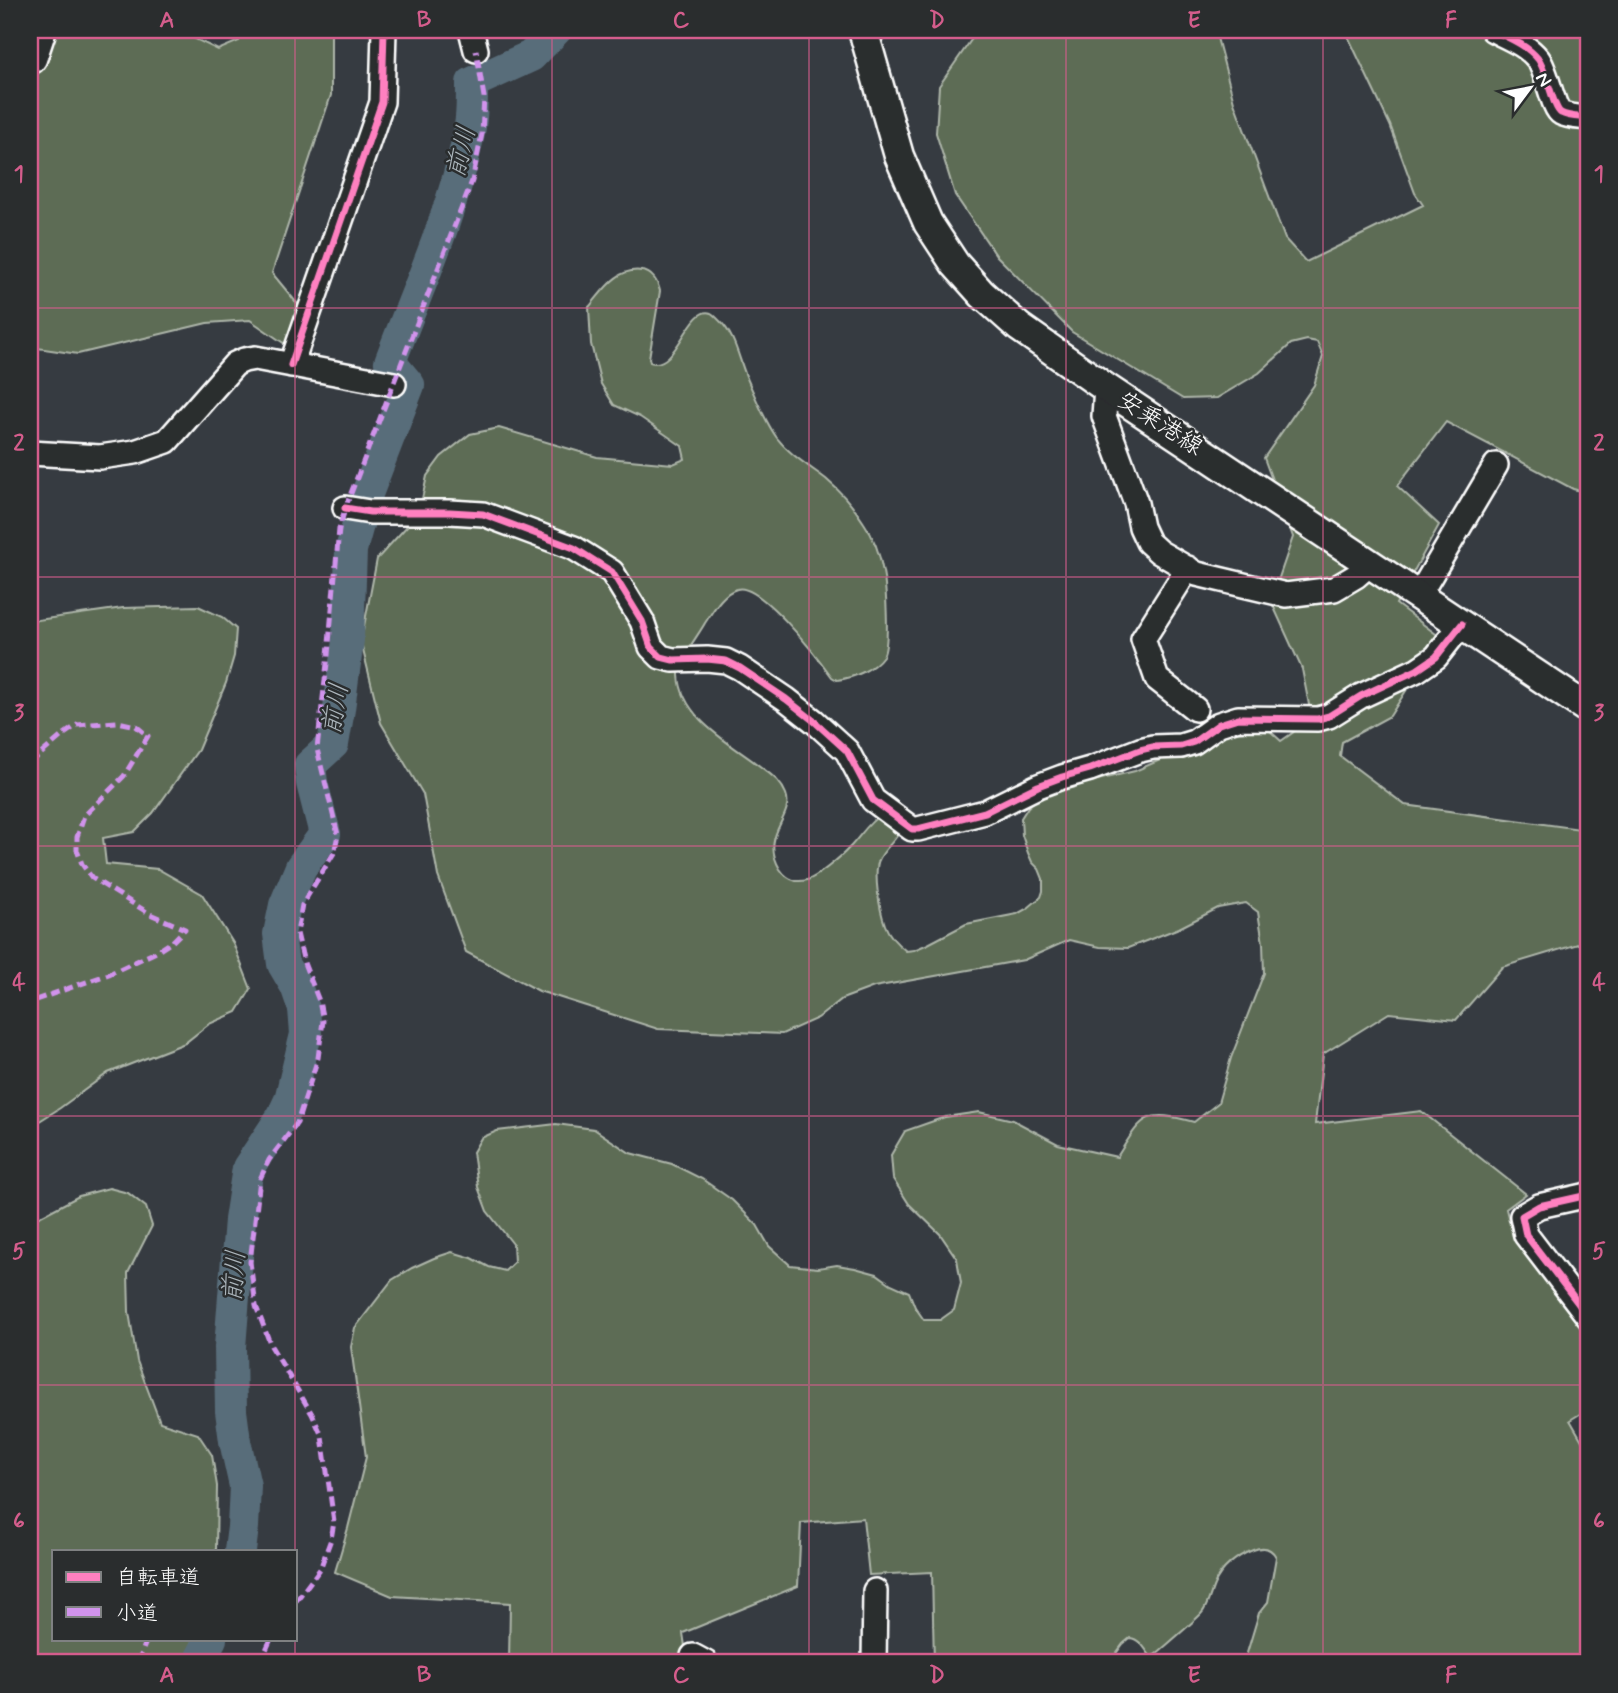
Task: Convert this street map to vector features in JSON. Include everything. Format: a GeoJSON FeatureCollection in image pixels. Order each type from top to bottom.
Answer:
{"type":"FeatureCollection","features":[{"type":"Feature","properties":{"kind":"highway"},"geometry":{"type":"LineString","coordinates":[[30,57],[39,30]]}},
{"type":"Feature","properties":{"kind":"main road","name":"安乗港線"},"geometry":{"type":"LineString","coordinates":[[863,30],[899,156],[928,223],[955,264],[982,294],[1019,327],[1106,388],[1588,709]]}},
{"type":"Feature","properties":{"kind":"street"},"geometry":{"type":"LineString","coordinates":[[291,365],[382,102],[384,30]]}},
{"type":"Feature","properties":{"kind":"street"},"geometry":{"type":"LineString","coordinates":[[1493,30],[1528,49],[1540,61],[1556,109],[1562,114],[1588,118]]}},
{"type":"Feature","properties":{"kind":"street"},"geometry":{"type":"LineString","coordinates":[[30,453],[100,457],[135,452],[167,440],[235,364],[244,360],[255,358],[394,384]]}},
{"type":"Feature","properties":{"kind":"street"},"geometry":{"type":"LineString","coordinates":[[1106,388],[1104,416],[1136,503],[1141,527],[1148,542],[1159,552],[1197,574],[1286,594],[1334,589],[1371,563]]}},
{"type":"Feature","properties":{"kind":"street"},"geometry":{"type":"LineString","coordinates":[[1419,595],[1496,465]]}},
{"type":"Feature","properties":{"kind":"street"},"geometry":{"type":"LineString","coordinates":[[356,510],[483,514],[575,548],[612,572],[642,621],[651,647],[661,657],[673,660],[726,661],[786,699],[846,751],[873,800],[912,829],[985,812],[1038,786],[1139,750],[1195,742],[1229,720],[1318,719],[1329,716],[1361,696],[1417,670],[1436,657],[1462,624]]}},
{"type":"Feature","properties":{"kind":"street"},"geometry":{"type":"LineString","coordinates":[[1188,568],[1143,639],[1157,679],[1195,709]]}},
{"type":"Feature","properties":{"kind":"street"},"geometry":{"type":"LineString","coordinates":[[1588,1195],[1539,1206],[1522,1216],[1526,1235],[1588,1316]]}},
{"type":"Feature","properties":{"kind":"street"},"geometry":{"type":"LineString","coordinates":[[874,1663],[875,1591]]}},
{"type":"Feature","properties":{"kind":"green space"},"geometry":{"type":"Polygon","coordinates":[[[30,30],[181,30],[218,50],[239,41],[236,30],[331,30],[331,95],[272,273],[300,307],[285,344],[250,320],[207,323],[78,354],[30,347],[30,30]]]}},
{"type":"Feature","properties":{"kind":"green space"},"geometry":{"type":"Polygon","coordinates":[[[978,30],[1215,30],[1234,102],[1285,239],[1306,262],[1423,205],[1415,193],[1390,125],[1345,30],[1588,30],[1588,493],[1573,489],[1446,422],[1397,486],[1439,525],[1396,604],[1440,637],[1390,716],[1342,742],[1340,756],[1405,805],[1588,830],[1588,941],[1502,967],[1456,1020],[1389,1013],[1323,1054],[1315,1124],[1421,1111],[1526,1194],[1506,1209],[1513,1237],[1588,1338],[1588,1409],[1570,1420],[1588,1451],[1588,1562],[1584,1581],[1588,1587],[1588,1663],[1244,1663],[1259,1613],[1268,1602],[1276,1557],[1272,1551],[1263,1548],[1253,1550],[1230,1563],[1217,1579],[1201,1614],[1151,1657],[1139,1642],[1130,1638],[1109,1663],[934,1663],[932,1572],[869,1575],[863,1518],[801,1523],[798,1586],[683,1633],[687,1660],[692,1663],[509,1663],[510,1603],[392,1596],[335,1572],[366,1457],[351,1347],[355,1328],[392,1280],[434,1258],[452,1252],[505,1271],[514,1262],[513,1244],[487,1211],[478,1187],[473,1152],[481,1138],[497,1131],[556,1124],[594,1129],[630,1153],[672,1164],[702,1179],[732,1200],[757,1225],[769,1246],[790,1265],[818,1268],[837,1265],[877,1274],[909,1292],[924,1320],[940,1320],[954,1310],[961,1283],[957,1259],[940,1234],[909,1204],[893,1179],[891,1155],[905,1131],[945,1117],[979,1112],[1013,1120],[1058,1144],[1117,1157],[1133,1132],[1147,1119],[1165,1116],[1194,1122],[1218,1103],[1231,1058],[1264,973],[1258,912],[1246,903],[1218,908],[1179,928],[1128,948],[1100,947],[1069,940],[1024,960],[874,987],[842,999],[818,1018],[782,1034],[658,1029],[539,991],[466,952],[438,876],[423,794],[381,723],[361,642],[377,559],[419,513],[427,476],[441,457],[470,434],[499,428],[597,457],[673,464],[685,459],[682,446],[640,417],[614,405],[601,384],[591,344],[589,307],[618,276],[642,271],[654,278],[660,291],[650,362],[659,362],[668,357],[696,318],[703,313],[714,315],[732,339],[756,400],[777,438],[842,494],[871,534],[882,566],[887,615],[885,650],[879,661],[862,672],[837,680],[832,677],[774,609],[760,597],[747,590],[737,589],[722,598],[682,662],[679,675],[682,690],[698,717],[722,739],[772,776],[784,789],[786,811],[773,846],[780,869],[788,878],[803,881],[816,875],[841,856],[868,825],[882,814],[899,831],[878,864],[877,881],[881,910],[894,940],[906,951],[914,950],[966,924],[1017,914],[1041,897],[1043,879],[1028,853],[1022,835],[1021,818],[1038,798],[1051,791],[1135,771],[1217,735],[1251,730],[1270,731],[1281,741],[1298,729],[1310,710],[1302,669],[1271,601],[1293,537],[1264,458],[1314,385],[1323,356],[1317,342],[1307,340],[1291,344],[1259,373],[1217,398],[1183,399],[1072,332],[996,255],[955,195],[936,133],[939,86],[978,30]]]}},
{"type":"Feature","properties":{"kind":"green space"},"geometry":{"type":"Polygon","coordinates":[[[198,606],[222,617],[236,629],[234,656],[226,683],[198,750],[153,813],[134,832],[103,838],[106,864],[158,869],[202,894],[233,943],[251,989],[237,1012],[209,1024],[185,1043],[108,1073],[30,1127],[30,621],[123,608],[198,606]]]}},
{"type":"Feature","properties":{"kind":"green space"},"geometry":{"type":"Polygon","coordinates":[[[109,1188],[128,1193],[146,1207],[152,1226],[128,1273],[129,1312],[137,1361],[160,1422],[198,1434],[212,1455],[217,1486],[216,1550],[52,1550],[52,1640],[194,1640],[184,1663],[30,1663],[30,1220],[79,1196],[109,1188]]]}},
{"type":"Feature","properties":{"kind":"waterway","name":"前川"},"geometry":{"type":"LineString","coordinates":[[240,1550],[245,1486],[231,1411],[230,1347],[240,1220],[248,1168],[282,1117],[290,1100],[306,1034],[304,1009],[296,986],[283,964],[279,934],[285,905],[301,867],[325,834],[310,765],[333,744],[348,640],[351,550],[365,499],[409,385],[390,362],[452,198],[469,135],[472,83],[531,56],[556,30]]}},
{"type":"Feature","properties":{"kind":"waterway","name":"前川"},"geometry":{"type":"LineString","coordinates":[[198,1663],[210,1640]]}},
{"type":"Feature","properties":{"kind":"marked path"},"geometry":{"type":"LineString","coordinates":[[298,1598],[320,1569],[334,1522],[322,1436],[312,1414],[271,1346],[256,1306],[250,1262],[260,1179],[269,1160],[297,1123],[318,1058],[323,1021],[297,933],[302,905],[334,853],[338,835],[317,749],[339,529],[472,181],[482,134],[484,97],[476,50]]}},
{"type":"Feature","properties":{"kind":"marked path"},"geometry":{"type":"LineString","coordinates":[[30,763],[77,725],[118,722],[136,726],[148,736],[124,776],[84,816],[77,837],[77,850],[82,864],[92,878],[150,914],[185,929],[172,942],[156,952],[109,974],[30,1002]]}},
{"type":"Feature","properties":{"kind":"marked path"},"geometry":{"type":"LineString","coordinates":[[138,1663],[147,1640]]}},
{"type":"Feature","properties":{"kind":"marked path"},"geometry":{"type":"LineString","coordinates":[[260,1663],[271,1640]]}},
{"type":"Feature","properties":{"kind":"cycle path"},"geometry":{"type":"LineString","coordinates":[[291,365],[382,102],[384,30]]}},
{"type":"Feature","properties":{"kind":"cycle path"},"geometry":{"type":"LineString","coordinates":[[1493,30],[1534,54],[1544,72],[1555,105],[1561,113],[1588,118]]}},
{"type":"Feature","properties":{"kind":"cycle path"},"geometry":{"type":"LineString","coordinates":[[345,508],[370,512],[483,514],[574,548],[612,572],[642,621],[651,647],[661,657],[673,660],[726,661],[786,699],[847,751],[873,800],[912,829],[985,812],[1038,786],[1140,750],[1194,742],[1219,724],[1238,718],[1318,719],[1329,716],[1361,696],[1417,670],[1436,657],[1462,624]]}},
{"type":"Feature","properties":{"kind":"cycle path"},"geometry":{"type":"LineString","coordinates":[[1588,1195],[1539,1206],[1522,1216],[1526,1235],[1588,1316]]}}]}
